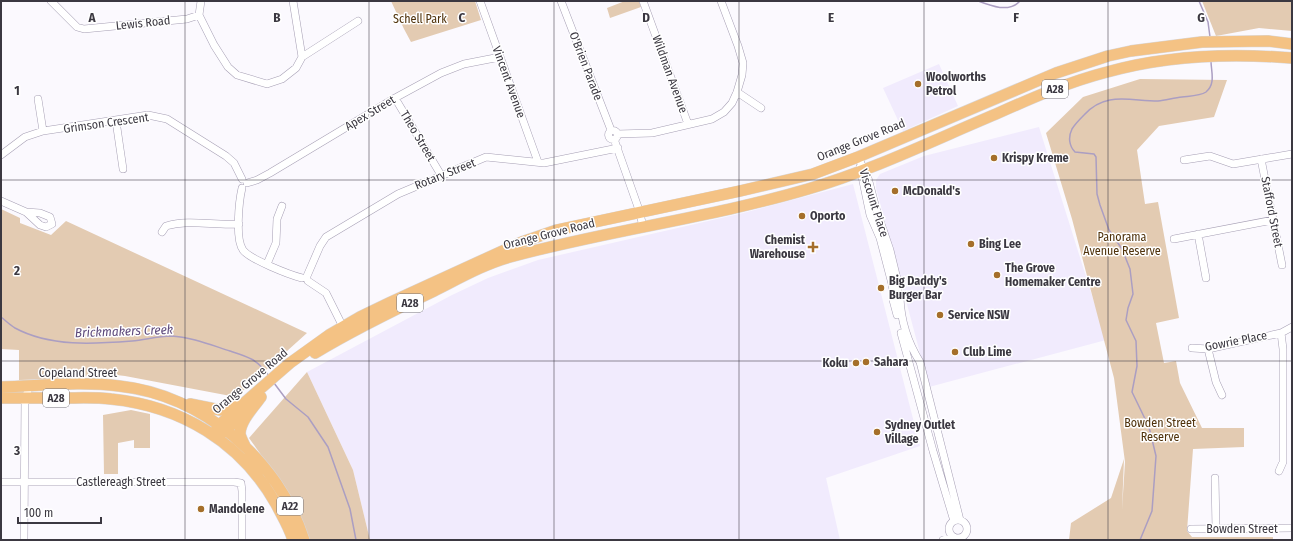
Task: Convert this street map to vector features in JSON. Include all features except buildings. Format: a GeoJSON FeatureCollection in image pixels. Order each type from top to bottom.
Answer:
{"type":"FeatureCollection","features":[{"type":"Feature","properties":{"kind":"highway","name":"Orange Grove Road"},"geometry":{"type":"LineString","coordinates":[[219,430],[260,397],[269,386],[312,347],[343,327],[389,302],[522,242],[557,230],[813,174],[858,157],[1071,68],[1108,56],[1131,51],[1202,42],[1268,41],[1292,44]]}},
{"type":"Feature","properties":{"kind":"highway","name":"Orange Grove Road"},"geometry":{"type":"LineString","coordinates":[[280,376],[314,353],[340,338],[450,283],[508,257],[556,244],[752,204],[807,190],[863,171],[1033,97],[1073,82],[1110,71],[1173,59],[1202,56],[1230,55],[1292,58]]}},
{"type":"Feature","properties":{"kind":"highway","name":"Copeland Street"},"geometry":{"type":"LineString","coordinates":[[1,387],[73,384],[119,386],[151,392],[182,403],[212,420],[219,430]]}},
{"type":"Feature","properties":{"kind":"highway","name":"Orange Grove Road"},"geometry":{"type":"LineString","coordinates":[[219,430],[244,402],[269,386]]}},
{"type":"Feature","properties":{"kind":"highway"},"geometry":{"type":"LineString","coordinates":[[245,447],[241,438],[241,428],[260,397]]}},
{"type":"Feature","properties":{"kind":"highway","name":"Copeland Street"},"geometry":{"type":"LineString","coordinates":[[1,398],[98,398],[134,402],[160,409],[219,430]]}},
{"type":"Feature","properties":{"kind":"highway","name":"A28"},"geometry":{"type":"LineString","coordinates":[[182,403],[197,404],[220,410],[233,407],[244,402]]}},
{"type":"Feature","properties":{"kind":"highway","name":"A22"},"geometry":{"type":"LineString","coordinates":[[219,430],[245,447],[257,458],[281,489],[291,507],[304,540]]}},
{"type":"Feature","properties":{"kind":"highway","name":"A22"},"geometry":{"type":"LineString","coordinates":[[219,430],[242,459],[255,472],[275,502],[293,540]]}},
{"type":"Feature","properties":{"kind":"street","name":"Lewis Road"},"geometry":{"type":"LineString","coordinates":[[51,1],[77,27],[84,29],[187,19],[198,15]]}},
{"type":"Feature","properties":{"kind":"street"},"geometry":{"type":"LineString","coordinates":[[202,1],[198,15],[228,67],[237,75],[267,84],[282,79],[296,68],[302,57],[358,21]]}},
{"type":"Feature","properties":{"kind":"street"},"geometry":{"type":"LineString","coordinates":[[293,1],[302,57]]}},
{"type":"Feature","properties":{"kind":"street","name":"Vincent Avenue"},"geometry":{"type":"LineString","coordinates":[[480,1],[538,162]]}},
{"type":"Feature","properties":{"kind":"street","name":"O'Brien Parade"},"geometry":{"type":"LineString","coordinates":[[561,1],[614,135],[640,212],[643,226]]}},
{"type":"Feature","properties":{"kind":"street","name":"Wildman Avenue"},"geometry":{"type":"LineString","coordinates":[[643,1],[688,124]]}},
{"type":"Feature","properties":{"kind":"street"},"geometry":{"type":"LineString","coordinates":[[614,135],[652,133],[712,119],[724,112],[732,103],[742,75],[742,56],[721,1]]}},
{"type":"Feature","properties":{"kind":"street","name":"Apex Street"},"geometry":{"type":"LineString","coordinates":[[244,184],[257,180],[270,173],[395,98],[441,73],[464,64],[500,57]]}},
{"type":"Feature","properties":{"kind":"street"},"geometry":{"type":"LineString","coordinates":[[737,92],[762,108]]}},
{"type":"Feature","properties":{"kind":"street","name":"Theo Street"},"geometry":{"type":"LineString","coordinates":[[395,98],[441,175]]}},
{"type":"Feature","properties":{"kind":"street"},"geometry":{"type":"LineString","coordinates":[[38,99],[43,131]]}},
{"type":"Feature","properties":{"kind":"street","name":"Grimson Crescent"},"geometry":{"type":"LineString","coordinates":[[1,155],[25,137],[43,131],[148,115],[167,119],[229,159],[237,168],[244,184]]}},
{"type":"Feature","properties":{"kind":"street"},"geometry":{"type":"LineString","coordinates":[[116,121],[123,169]]}},
{"type":"Feature","properties":{"kind":"street","name":"Rotary Street"},"geometry":{"type":"LineString","coordinates":[[306,279],[320,246],[326,237],[398,194],[441,175],[486,157],[544,163],[618,148]]}},
{"type":"Feature","properties":{"kind":"street"},"geometry":{"type":"LineString","coordinates":[[1184,160],[1210,156],[1233,164],[1292,154]]}},
{"type":"Feature","properties":{"kind":"street","name":"Viscount Place"},"geometry":{"type":"LineString","coordinates":[[858,157],[863,171],[870,215],[880,238],[895,291],[890,295],[891,298],[896,299]]}},
{"type":"Feature","properties":{"kind":"street","name":"Stafford Street"},"geometry":{"type":"LineString","coordinates":[[1261,159],[1282,265]]}},
{"type":"Feature","properties":{"kind":"street"},"geometry":{"type":"LineString","coordinates":[[244,184],[239,224],[239,240],[243,250],[247,255],[306,279],[326,294],[343,327]]}},
{"type":"Feature","properties":{"kind":"street"},"geometry":{"type":"LineString","coordinates":[[1,201],[26,212]]}},
{"type":"Feature","properties":{"kind":"street"},"geometry":{"type":"LineString","coordinates":[[267,264],[276,242],[277,220],[282,206]]}},
{"type":"Feature","properties":{"kind":"street"},"geometry":{"type":"LineString","coordinates":[[1174,239],[1273,220]]}},
{"type":"Feature","properties":{"kind":"street"},"geometry":{"type":"LineString","coordinates":[[162,232],[166,226],[175,223],[239,224]]}},
{"type":"Feature","properties":{"kind":"street"},"geometry":{"type":"LineString","coordinates":[[1198,234],[1206,278]]}},
{"type":"Feature","properties":{"kind":"street"},"geometry":{"type":"LineString","coordinates":[[896,299],[907,337],[920,362],[957,521]]}},
{"type":"Feature","properties":{"kind":"street"},"geometry":{"type":"LineString","coordinates":[[896,299],[933,451],[957,521],[967,526],[967,533],[962,537],[954,537],[943,540]]}},
{"type":"Feature","properties":{"kind":"street","name":"Gowrie Place"},"geometry":{"type":"LineString","coordinates":[[1192,348],[1208,349],[1281,333],[1292,327]]}},
{"type":"Feature","properties":{"kind":"street"},"geometry":{"type":"LineString","coordinates":[[1279,471],[1283,462],[1283,349],[1281,333]]}},
{"type":"Feature","properties":{"kind":"street"},"geometry":{"type":"LineString","coordinates":[[1208,349],[1216,382],[1222,395]]}},
{"type":"Feature","properties":{"kind":"street"},"geometry":{"type":"LineString","coordinates":[[24,540],[25,398],[30,386]]}},
{"type":"Feature","properties":{"kind":"street"},"geometry":{"type":"LineString","coordinates":[[1215,478],[1216,529]]}},
{"type":"Feature","properties":{"kind":"street","name":"Castlereagh Street"},"geometry":{"type":"LineString","coordinates":[[1,482],[241,483],[242,540]]}},
{"type":"Feature","properties":{"kind":"street"},"geometry":{"type":"LineString","coordinates":[[954,537],[951,535],[949,529],[950,526],[957,521]]}},
{"type":"Feature","properties":{"kind":"street","name":"Bowden Street"},"geometry":{"type":"LineString","coordinates":[[1191,529],[1292,528]]}},
{"type":"Feature","properties":{"kind":"shaded area"},"geometry":{"type":"Polygon","coordinates":[[[939,64],[958,106],[903,131],[883,88],[939,64]]]}},
{"type":"Feature","properties":{"kind":"shaded area"},"geometry":{"type":"Polygon","coordinates":[[[1039,127],[1106,340],[929,387],[876,188],[876,180],[880,174],[924,156],[1039,127]]]}},
{"type":"Feature","properties":{"kind":"shaded area"},"geometry":{"type":"Polygon","coordinates":[[[853,184],[920,446],[826,478],[840,540],[370,540],[353,470],[307,372],[452,295],[488,278],[538,260],[743,213],[853,184]]]}},
{"type":"Feature","properties":{"kind":"green space","name":"Schell Park"},"geometry":{"type":"Polygon","coordinates":[[[391,1],[475,1],[481,20],[411,42],[391,1]]]}},
{"type":"Feature","properties":{"kind":"green space"},"geometry":{"type":"Polygon","coordinates":[[[625,1],[639,1],[641,7],[610,18],[607,8],[625,1]]]}},
{"type":"Feature","properties":{"kind":"green space"},"geometry":{"type":"Polygon","coordinates":[[[1202,1],[1292,1],[1292,31],[1259,28],[1216,36],[1202,1]]]}},
{"type":"Feature","properties":{"kind":"green space"},"geometry":{"type":"Polygon","coordinates":[[[1140,79],[1227,80],[1214,117],[1159,126],[1137,150],[1145,204],[1158,202],[1179,318],[1156,323],[1164,363],[1176,361],[1180,383],[1202,428],[1244,428],[1244,447],[1193,449],[1187,531],[1192,537],[1273,537],[1273,540],[1069,540],[1071,523],[1111,498],[1124,459],[1122,510],[1125,462],[1114,378],[1072,219],[1046,133],[1083,97],[1140,79]]]}},
{"type":"Feature","properties":{"kind":"green space"},"geometry":{"type":"Polygon","coordinates":[[[1,209],[20,218],[20,223],[51,235],[66,221],[307,333],[236,397],[108,374],[57,379],[19,380],[19,350],[1,349],[1,209]]]}},
{"type":"Feature","properties":{"kind":"green space"},"geometry":{"type":"Polygon","coordinates":[[[307,372],[353,470],[370,540],[307,540],[298,507],[249,438],[307,372]]]}},
{"type":"Feature","properties":{"kind":"green space"},"geometry":{"type":"Polygon","coordinates":[[[131,410],[150,414],[150,448],[134,448],[134,440],[118,443],[118,474],[104,474],[103,415],[131,410]]]}},
{"type":"Feature","properties":{"kind":"waterway"},"geometry":{"type":"LineString","coordinates":[[978,1],[1005,8],[1016,5],[1020,1]]}},
{"type":"Feature","properties":{"kind":"waterway"},"geometry":{"type":"LineString","coordinates":[[1199,1],[1208,22],[1210,37]]}},
{"type":"Feature","properties":{"kind":"waterway"},"geometry":{"type":"LineString","coordinates":[[1140,540],[1152,511],[1156,456],[1149,427],[1132,392],[1137,366],[1136,341],[1126,320],[1133,294],[1130,269],[1122,249],[1109,230],[1100,205],[1097,194],[1096,157],[1094,154],[1075,152],[1070,144],[1070,135],[1072,129],[1079,120],[1092,108],[1109,100],[1128,99],[1158,101],[1195,96],[1206,92],[1212,81],[1211,61]]}},
{"type":"Feature","properties":{"kind":"waterway","name":"Brickmakers Creek"},"geometry":{"type":"LineString","coordinates":[[1,317],[15,328],[29,334],[72,343],[103,343],[166,336],[186,338],[248,357],[261,366],[269,376]]}},
{"type":"Feature","properties":{"kind":"waterway","name":"Brickmakers Creek"},"geometry":{"type":"LineString","coordinates":[[274,383],[286,399],[308,417],[328,447],[350,509],[356,540]]}},
{"type":"Feature","properties":{"kind":"place","name":"Woolworths Petrol"},"geometry":{"type":"Point","coordinates":[918,84]}},
{"type":"Feature","properties":{"kind":"place","name":"Krispy Kreme"},"geometry":{"type":"Point","coordinates":[994,158]}},
{"type":"Feature","properties":{"kind":"place","name":"McDonald's"},"geometry":{"type":"Point","coordinates":[895,191]}},
{"type":"Feature","properties":{"kind":"place","name":"Oporto"},"geometry":{"type":"Point","coordinates":[802,216]}},
{"type":"Feature","properties":{"kind":"place","name":"Bing Lee"},"geometry":{"type":"Point","coordinates":[971,244]}},
{"type":"Feature","properties":{"kind":"place","name":"Chemist Warehouse"},"geometry":{"type":"Point","coordinates":[813,247]}},
{"type":"Feature","properties":{"kind":"place","name":"The Grove Homemaker Centre"},"geometry":{"type":"Point","coordinates":[997,275]}},
{"type":"Feature","properties":{"kind":"place","name":"Big Daddy's Burger Bar"},"geometry":{"type":"Point","coordinates":[881,288]}},
{"type":"Feature","properties":{"kind":"place","name":"Service NSW"},"geometry":{"type":"Point","coordinates":[940,315]}},
{"type":"Feature","properties":{"kind":"place","name":"Club Lime"},"geometry":{"type":"Point","coordinates":[955,352]}},
{"type":"Feature","properties":{"kind":"place","name":"Sahara"},"geometry":{"type":"Point","coordinates":[866,362]}},
{"type":"Feature","properties":{"kind":"place","name":"Koku"},"geometry":{"type":"Point","coordinates":[856,363]}},
{"type":"Feature","properties":{"kind":"place","name":"Sydney Outlet Village"},"geometry":{"type":"Point","coordinates":[877,432]}},
{"type":"Feature","properties":{"kind":"place","name":"Mandolene"},"geometry":{"type":"Point","coordinates":[201,509]}},
{"type":"Feature","properties":{"kind":"park label","name":"Panorama Avenue Reserve"},"geometry":{"type":"Point","coordinates":[1122,244]}},
{"type":"Feature","properties":{"kind":"park label","name":"Bowden Street Reserve"},"geometry":{"type":"Point","coordinates":[1160,430]}}]}
